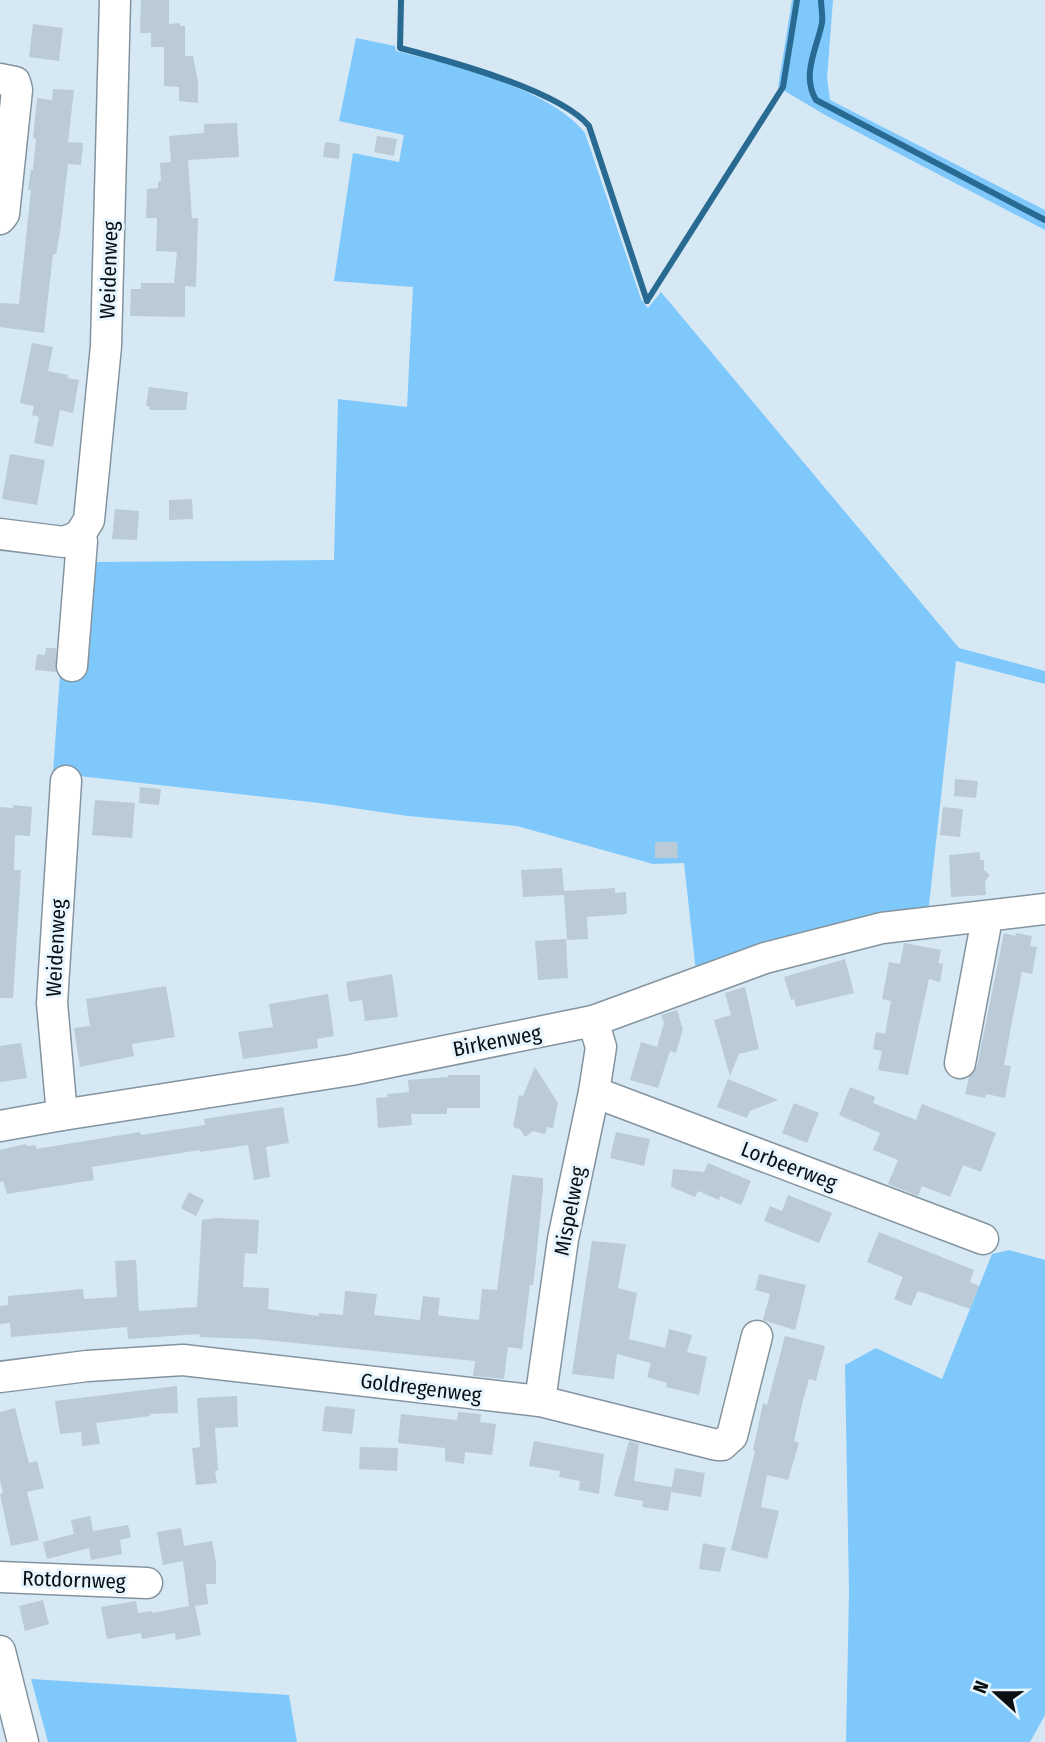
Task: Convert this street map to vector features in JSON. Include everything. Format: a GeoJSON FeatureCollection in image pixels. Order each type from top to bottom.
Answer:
{"type":"FeatureCollection","features":[{"type":"Feature","properties":{"kind":"street","name":"Weidenweg"},"geometry":{"type":"LineString","coordinates":[[79,536],[89,520],[106,346],[115,0]]}},
{"type":"Feature","properties":{"kind":"street"},"geometry":{"type":"LineString","coordinates":[[0,79],[15,82],[17,90],[5,214],[0,219]]}},
{"type":"Feature","properties":{"kind":"street"},"geometry":{"type":"LineString","coordinates":[[0,534],[64,542],[79,536],[82,541],[72,666]]}},
{"type":"Feature","properties":{"kind":"street","name":"Weidenweg"},"geometry":{"type":"LineString","coordinates":[[62,1115],[52,1003],[66,782]]}},
{"type":"Feature","properties":{"kind":"street","name":"Birkenweg"},"geometry":{"type":"LineString","coordinates":[[0,1126],[351,1070],[593,1021],[765,958],[882,928],[1045,909]]}},
{"type":"Feature","properties":{"kind":"street"},"geometry":{"type":"LineString","coordinates":[[960,1063],[985,929],[984,917]]}},
{"type":"Feature","properties":{"kind":"street","name":"Mispelweg"},"geometry":{"type":"LineString","coordinates":[[540,1402],[563,1239],[601,1047],[593,1021]]}},
{"type":"Feature","properties":{"kind":"street","name":"Lorbeerweg"},"geometry":{"type":"LineString","coordinates":[[594,1092],[983,1239]]}},
{"type":"Feature","properties":{"kind":"street","name":"Goldregenweg"},"geometry":{"type":"LineString","coordinates":[[0,1377],[87,1366],[183,1360],[540,1402],[722,1445],[732,1436],[757,1336]]}},
{"type":"Feature","properties":{"kind":"street","name":"Rotdornweg"},"geometry":{"type":"LineString","coordinates":[[0,1577],[147,1583]]}},
{"type":"Feature","properties":{"kind":"street"},"geometry":{"type":"LineString","coordinates":[[1,1657],[23,1742]]}},
{"type":"Feature","properties":{"kind":"shaded area"},"geometry":{"type":"Polygon","coordinates":[[[792,0],[833,0],[827,78],[830,100],[1045,210],[1045,230],[825,115],[778,87],[792,0]]]}},
{"type":"Feature","properties":{"kind":"shaded area"},"geometry":{"type":"Polygon","coordinates":[[[356,38],[395,46],[396,51],[498,80],[548,103],[569,117],[585,133],[641,299],[648,308],[661,292],[959,648],[1045,671],[1045,684],[956,661],[928,914],[696,972],[684,863],[653,864],[517,826],[408,816],[319,803],[53,773],[60,674],[90,562],[334,560],[338,399],[407,407],[413,287],[334,281],[353,153],[399,162],[404,135],[339,121],[356,38]]]}},
{"type":"Feature","properties":{"kind":"shaded area"},"geometry":{"type":"Polygon","coordinates":[[[1009,1250],[1045,1260],[1045,1715],[1030,1742],[846,1742],[849,1592],[845,1365],[876,1348],[942,1379],[992,1254],[1009,1250]]]}},
{"type":"Feature","properties":{"kind":"shaded area"},"geometry":{"type":"Polygon","coordinates":[[[31,1679],[289,1695],[297,1742],[48,1742],[31,1679]]]}},
{"type":"Feature","properties":{"kind":"building"},"geometry":{"type":"Polygon","coordinates":[[[141,0],[169,0],[169,24],[180,23],[180,26],[185,26],[185,56],[193,56],[198,81],[198,103],[179,101],[179,87],[164,86],[164,47],[151,47],[151,33],[140,33],[141,0]]]}},
{"type":"Feature","properties":{"kind":"building"},"geometry":{"type":"Polygon","coordinates":[[[33,24],[63,28],[59,61],[29,57],[33,24]]]}},
{"type":"Feature","properties":{"kind":"building"},"geometry":{"type":"Polygon","coordinates":[[[53,89],[74,90],[68,142],[83,143],[81,165],[68,164],[60,233],[56,254],[53,254],[44,333],[0,327],[0,303],[19,304],[31,190],[28,190],[36,139],[33,138],[37,98],[52,100],[53,89]]]}},
{"type":"Feature","properties":{"kind":"building"},"geometry":{"type":"Polygon","coordinates":[[[237,123],[239,157],[188,160],[192,218],[198,218],[196,287],[185,286],[185,317],[130,316],[131,289],[141,289],[141,283],[174,283],[177,252],[156,251],[157,218],[146,218],[147,189],[158,188],[158,182],[161,181],[160,163],[171,162],[169,136],[204,133],[204,124],[237,123]]]}},
{"type":"Feature","properties":{"kind":"building"},"geometry":{"type":"Polygon","coordinates":[[[377,136],[397,139],[394,156],[374,152],[377,136]]]}},
{"type":"Feature","properties":{"kind":"building"},"geometry":{"type":"Polygon","coordinates":[[[325,142],[340,144],[339,159],[323,157],[325,142]]]}},
{"type":"Feature","properties":{"kind":"building"},"geometry":{"type":"Polygon","coordinates":[[[32,343],[53,347],[48,371],[79,380],[73,413],[60,410],[53,447],[34,443],[39,417],[32,415],[34,406],[20,403],[32,343]]]}},
{"type":"Feature","properties":{"kind":"building"},"geometry":{"type":"Polygon","coordinates":[[[149,387],[188,392],[186,410],[149,410],[150,407],[146,406],[149,387]]]}},
{"type":"Feature","properties":{"kind":"building"},"geometry":{"type":"Polygon","coordinates":[[[10,454],[45,460],[37,505],[2,499],[10,454]]]}},
{"type":"Feature","properties":{"kind":"building"},"geometry":{"type":"Polygon","coordinates":[[[192,499],[193,519],[169,520],[169,500],[192,499]]]}},
{"type":"Feature","properties":{"kind":"building"},"geometry":{"type":"Polygon","coordinates":[[[115,509],[139,511],[137,540],[112,539],[115,509]]]}},
{"type":"Feature","properties":{"kind":"building"},"geometry":{"type":"Polygon","coordinates":[[[46,648],[56,648],[56,672],[35,670],[37,654],[45,655],[46,648]]]}},
{"type":"Feature","properties":{"kind":"building"},"geometry":{"type":"Polygon","coordinates":[[[955,779],[978,781],[976,798],[954,796],[955,779]]]}},
{"type":"Feature","properties":{"kind":"building"},"geometry":{"type":"Polygon","coordinates":[[[140,787],[161,789],[159,805],[139,803],[140,787]]]}},
{"type":"Feature","properties":{"kind":"building"},"geometry":{"type":"Polygon","coordinates":[[[95,800],[135,803],[132,838],[92,835],[95,800]]]}},
{"type":"Feature","properties":{"kind":"building"},"geometry":{"type":"Polygon","coordinates":[[[13,805],[32,807],[30,836],[15,835],[14,870],[21,870],[13,998],[0,998],[0,807],[13,808],[13,805]]]}},
{"type":"Feature","properties":{"kind":"building"},"geometry":{"type":"Polygon","coordinates":[[[943,807],[963,809],[960,837],[940,835],[943,807]]]}},
{"type":"Feature","properties":{"kind":"building"},"geometry":{"type":"Polygon","coordinates":[[[655,842],[677,842],[678,858],[655,858],[655,842]]]}},
{"type":"Feature","properties":{"kind":"building"},"geometry":{"type":"Polygon","coordinates":[[[980,852],[980,860],[984,860],[984,870],[990,875],[985,881],[986,895],[951,897],[949,855],[980,852]]]}},
{"type":"Feature","properties":{"kind":"building"},"geometry":{"type":"Polygon","coordinates":[[[562,868],[564,891],[615,888],[615,893],[626,892],[627,914],[587,917],[588,939],[567,940],[564,895],[523,897],[521,870],[562,868]]]}},
{"type":"Feature","properties":{"kind":"building"},"geometry":{"type":"Polygon","coordinates":[[[1004,933],[1032,936],[1030,946],[1037,947],[1032,974],[1022,972],[1004,1065],[1011,1066],[1005,1098],[986,1094],[985,1098],[965,1094],[969,1077],[977,1066],[1004,933]]]}},
{"type":"Feature","properties":{"kind":"building"},"geometry":{"type":"Polygon","coordinates":[[[566,939],[568,978],[538,980],[535,941],[566,939]]]}},
{"type":"Feature","properties":{"kind":"building"},"geometry":{"type":"Polygon","coordinates":[[[904,943],[941,950],[938,963],[943,964],[940,982],[929,979],[908,1075],[878,1070],[882,1051],[873,1049],[876,1032],[885,1034],[891,1001],[882,999],[889,962],[900,964],[904,943]]]}},
{"type":"Feature","properties":{"kind":"building"},"geometry":{"type":"Polygon","coordinates":[[[845,959],[854,993],[796,1007],[784,977],[845,959]]]}},
{"type":"Feature","properties":{"kind":"building"},"geometry":{"type":"Polygon","coordinates":[[[392,974],[398,1017],[365,1021],[362,1000],[349,1002],[346,982],[392,974]]]}},
{"type":"Feature","properties":{"kind":"building"},"geometry":{"type":"Polygon","coordinates":[[[166,986],[175,1037],[132,1044],[134,1056],[80,1067],[74,1028],[90,1026],[86,999],[166,986]]]}},
{"type":"Feature","properties":{"kind":"building"},"geometry":{"type":"Polygon","coordinates":[[[745,987],[759,1049],[739,1054],[730,1076],[714,1020],[731,1015],[725,993],[745,987]]]}},
{"type":"Feature","properties":{"kind":"building"},"geometry":{"type":"Polygon","coordinates":[[[328,994],[334,1036],[317,1039],[318,1048],[243,1059],[238,1032],[273,1027],[269,1004],[328,994]]]}},
{"type":"Feature","properties":{"kind":"building"},"geometry":{"type":"Polygon","coordinates":[[[677,1010],[683,1029],[676,1053],[670,1051],[658,1088],[630,1080],[641,1042],[657,1047],[664,1023],[661,1015],[677,1010]]]}},
{"type":"Feature","properties":{"kind":"building"},"geometry":{"type":"Polygon","coordinates":[[[21,1043],[27,1078],[0,1082],[0,1046],[21,1043]]]}},
{"type":"Feature","properties":{"kind":"building"},"geometry":{"type":"Polygon","coordinates":[[[535,1067],[558,1103],[553,1128],[547,1127],[545,1134],[533,1131],[525,1137],[520,1129],[513,1127],[519,1095],[523,1096],[535,1067]]]}},
{"type":"Feature","properties":{"kind":"building"},"geometry":{"type":"Polygon","coordinates":[[[448,1075],[480,1075],[480,1108],[447,1108],[447,1114],[411,1114],[412,1125],[378,1128],[376,1098],[409,1092],[408,1080],[448,1075]]]}},
{"type":"Feature","properties":{"kind":"building"},"geometry":{"type":"Polygon","coordinates":[[[728,1079],[778,1100],[750,1111],[747,1118],[717,1107],[728,1079]]]}},
{"type":"Feature","properties":{"kind":"building"},"geometry":{"type":"Polygon","coordinates":[[[850,1087],[875,1097],[873,1103],[916,1120],[922,1104],[996,1133],[981,1172],[963,1165],[950,1197],[922,1186],[918,1196],[888,1184],[898,1160],[873,1150],[880,1133],[839,1115],[850,1087]]]}},
{"type":"Feature","properties":{"kind":"building"},"geometry":{"type":"Polygon","coordinates":[[[794,1103],[819,1113],[807,1143],[782,1133],[794,1103]]]}},
{"type":"Feature","properties":{"kind":"building"},"geometry":{"type":"Polygon","coordinates":[[[283,1107],[289,1143],[266,1147],[270,1177],[254,1180],[248,1145],[92,1167],[94,1180],[7,1194],[3,1181],[0,1182],[0,1150],[26,1144],[36,1145],[36,1149],[140,1132],[141,1135],[205,1125],[204,1119],[283,1107]]]}},
{"type":"Feature","properties":{"kind":"building"},"geometry":{"type":"Polygon","coordinates":[[[616,1132],[650,1139],[644,1166],[610,1158],[616,1132]]]}},
{"type":"Feature","properties":{"kind":"building"},"geometry":{"type":"Polygon","coordinates":[[[708,1163],[751,1181],[741,1205],[698,1191],[695,1197],[671,1187],[673,1169],[704,1172],[708,1163]]]}},
{"type":"Feature","properties":{"kind":"building"},"geometry":{"type":"Polygon","coordinates":[[[512,1175],[543,1178],[543,1189],[535,1270],[533,1285],[530,1285],[522,1349],[508,1347],[504,1379],[473,1376],[475,1361],[255,1339],[199,1337],[200,1334],[128,1339],[127,1327],[11,1337],[10,1323],[0,1324],[0,1306],[8,1305],[8,1296],[83,1289],[84,1299],[117,1297],[115,1261],[136,1260],[139,1311],[197,1307],[202,1220],[217,1218],[259,1220],[257,1254],[245,1253],[243,1287],[269,1288],[268,1309],[319,1316],[319,1313],[343,1315],[345,1291],[377,1294],[374,1315],[420,1320],[423,1296],[440,1298],[438,1315],[479,1320],[482,1289],[497,1290],[512,1175]]]}},
{"type":"Feature","properties":{"kind":"building"},"geometry":{"type":"Polygon","coordinates":[[[189,1192],[204,1200],[196,1216],[181,1208],[189,1192]]]}},
{"type":"Feature","properties":{"kind":"building"},"geometry":{"type":"Polygon","coordinates":[[[788,1195],[832,1213],[819,1243],[764,1221],[770,1206],[782,1211],[788,1195]]]}},
{"type":"Feature","properties":{"kind":"building"},"geometry":{"type":"Polygon","coordinates":[[[879,1232],[974,1270],[970,1282],[979,1286],[970,1309],[918,1291],[911,1306],[894,1299],[903,1277],[867,1262],[879,1232]]]}},
{"type":"Feature","properties":{"kind":"building"},"geometry":{"type":"Polygon","coordinates":[[[592,1241],[626,1244],[618,1288],[637,1293],[629,1339],[665,1348],[669,1329],[692,1335],[687,1352],[707,1357],[699,1395],[666,1387],[667,1383],[647,1377],[651,1363],[617,1354],[614,1379],[572,1374],[592,1241]]]}},
{"type":"Feature","properties":{"kind":"building"},"geometry":{"type":"Polygon","coordinates":[[[759,1274],[806,1285],[795,1330],[763,1320],[770,1294],[755,1290],[759,1274]]]}},
{"type":"Feature","properties":{"kind":"building"},"geometry":{"type":"Polygon","coordinates":[[[785,1336],[825,1346],[816,1381],[809,1379],[802,1404],[794,1441],[799,1443],[788,1480],[767,1475],[761,1507],[779,1511],[767,1559],[731,1550],[755,1451],[753,1450],[763,1403],[767,1405],[785,1336]]]}},
{"type":"Feature","properties":{"kind":"building"},"geometry":{"type":"Polygon","coordinates":[[[177,1386],[178,1413],[150,1414],[96,1423],[100,1444],[82,1446],[81,1432],[60,1434],[55,1401],[177,1386]]]}},
{"type":"Feature","properties":{"kind":"building"},"geometry":{"type":"Polygon","coordinates":[[[237,1396],[238,1427],[215,1428],[217,1483],[196,1485],[192,1448],[200,1447],[197,1398],[237,1396]]]}},
{"type":"Feature","properties":{"kind":"building"},"geometry":{"type":"Polygon","coordinates":[[[325,1406],[355,1409],[352,1434],[322,1431],[325,1406]]]}},
{"type":"Feature","properties":{"kind":"building"},"geometry":{"type":"Polygon","coordinates":[[[15,1408],[29,1463],[37,1461],[44,1488],[27,1492],[39,1540],[11,1546],[0,1494],[3,1493],[0,1480],[0,1412],[15,1408]]]}},
{"type":"Feature","properties":{"kind":"building"},"geometry":{"type":"Polygon","coordinates":[[[458,1412],[481,1414],[480,1422],[496,1424],[492,1455],[465,1452],[464,1464],[445,1461],[445,1448],[398,1443],[401,1414],[457,1420],[458,1412]]]}},
{"type":"Feature","properties":{"kind":"building"},"geometry":{"type":"Polygon","coordinates":[[[534,1441],[604,1454],[599,1494],[579,1490],[580,1481],[559,1477],[560,1471],[529,1466],[534,1441]]]}},
{"type":"Feature","properties":{"kind":"building"},"geometry":{"type":"Polygon","coordinates":[[[629,1441],[639,1444],[634,1481],[672,1487],[668,1511],[642,1507],[643,1501],[614,1496],[629,1441]]]}},
{"type":"Feature","properties":{"kind":"building"},"geometry":{"type":"Polygon","coordinates":[[[360,1447],[398,1448],[397,1471],[359,1469],[360,1447]]]}},
{"type":"Feature","properties":{"kind":"building"},"geometry":{"type":"Polygon","coordinates":[[[675,1468],[705,1473],[701,1497],[671,1492],[675,1468]]]}},
{"type":"Feature","properties":{"kind":"building"},"geometry":{"type":"Polygon","coordinates":[[[90,1516],[93,1531],[128,1525],[131,1537],[120,1540],[122,1554],[91,1560],[89,1548],[47,1559],[43,1542],[74,1534],[71,1520],[90,1516]]]}},
{"type":"Feature","properties":{"kind":"building"},"geometry":{"type":"Polygon","coordinates":[[[181,1528],[184,1546],[212,1541],[216,1584],[206,1584],[208,1604],[195,1606],[201,1635],[176,1640],[175,1633],[142,1639],[141,1633],[107,1639],[101,1607],[136,1601],[138,1613],[153,1613],[189,1606],[183,1561],[163,1565],[157,1532],[181,1528]]]}},
{"type":"Feature","properties":{"kind":"building"},"geometry":{"type":"Polygon","coordinates":[[[703,1543],[726,1548],[720,1572],[699,1569],[703,1543]]]}},
{"type":"Feature","properties":{"kind":"building"},"geometry":{"type":"Polygon","coordinates":[[[43,1600],[49,1624],[25,1631],[19,1606],[43,1600]]]}},
{"type":"Feature","properties":{"kind":"waterway"},"geometry":{"type":"LineString","coordinates":[[401,0],[400,48],[472,68],[528,89],[553,100],[589,126],[647,301]]}},
{"type":"Feature","properties":{"kind":"waterway"},"geometry":{"type":"LineString","coordinates":[[647,301],[783,87],[797,0]]}},
{"type":"Feature","properties":{"kind":"waterway"},"geometry":{"type":"LineString","coordinates":[[821,0],[822,23],[810,71],[816,100],[1045,220]]}}]}
